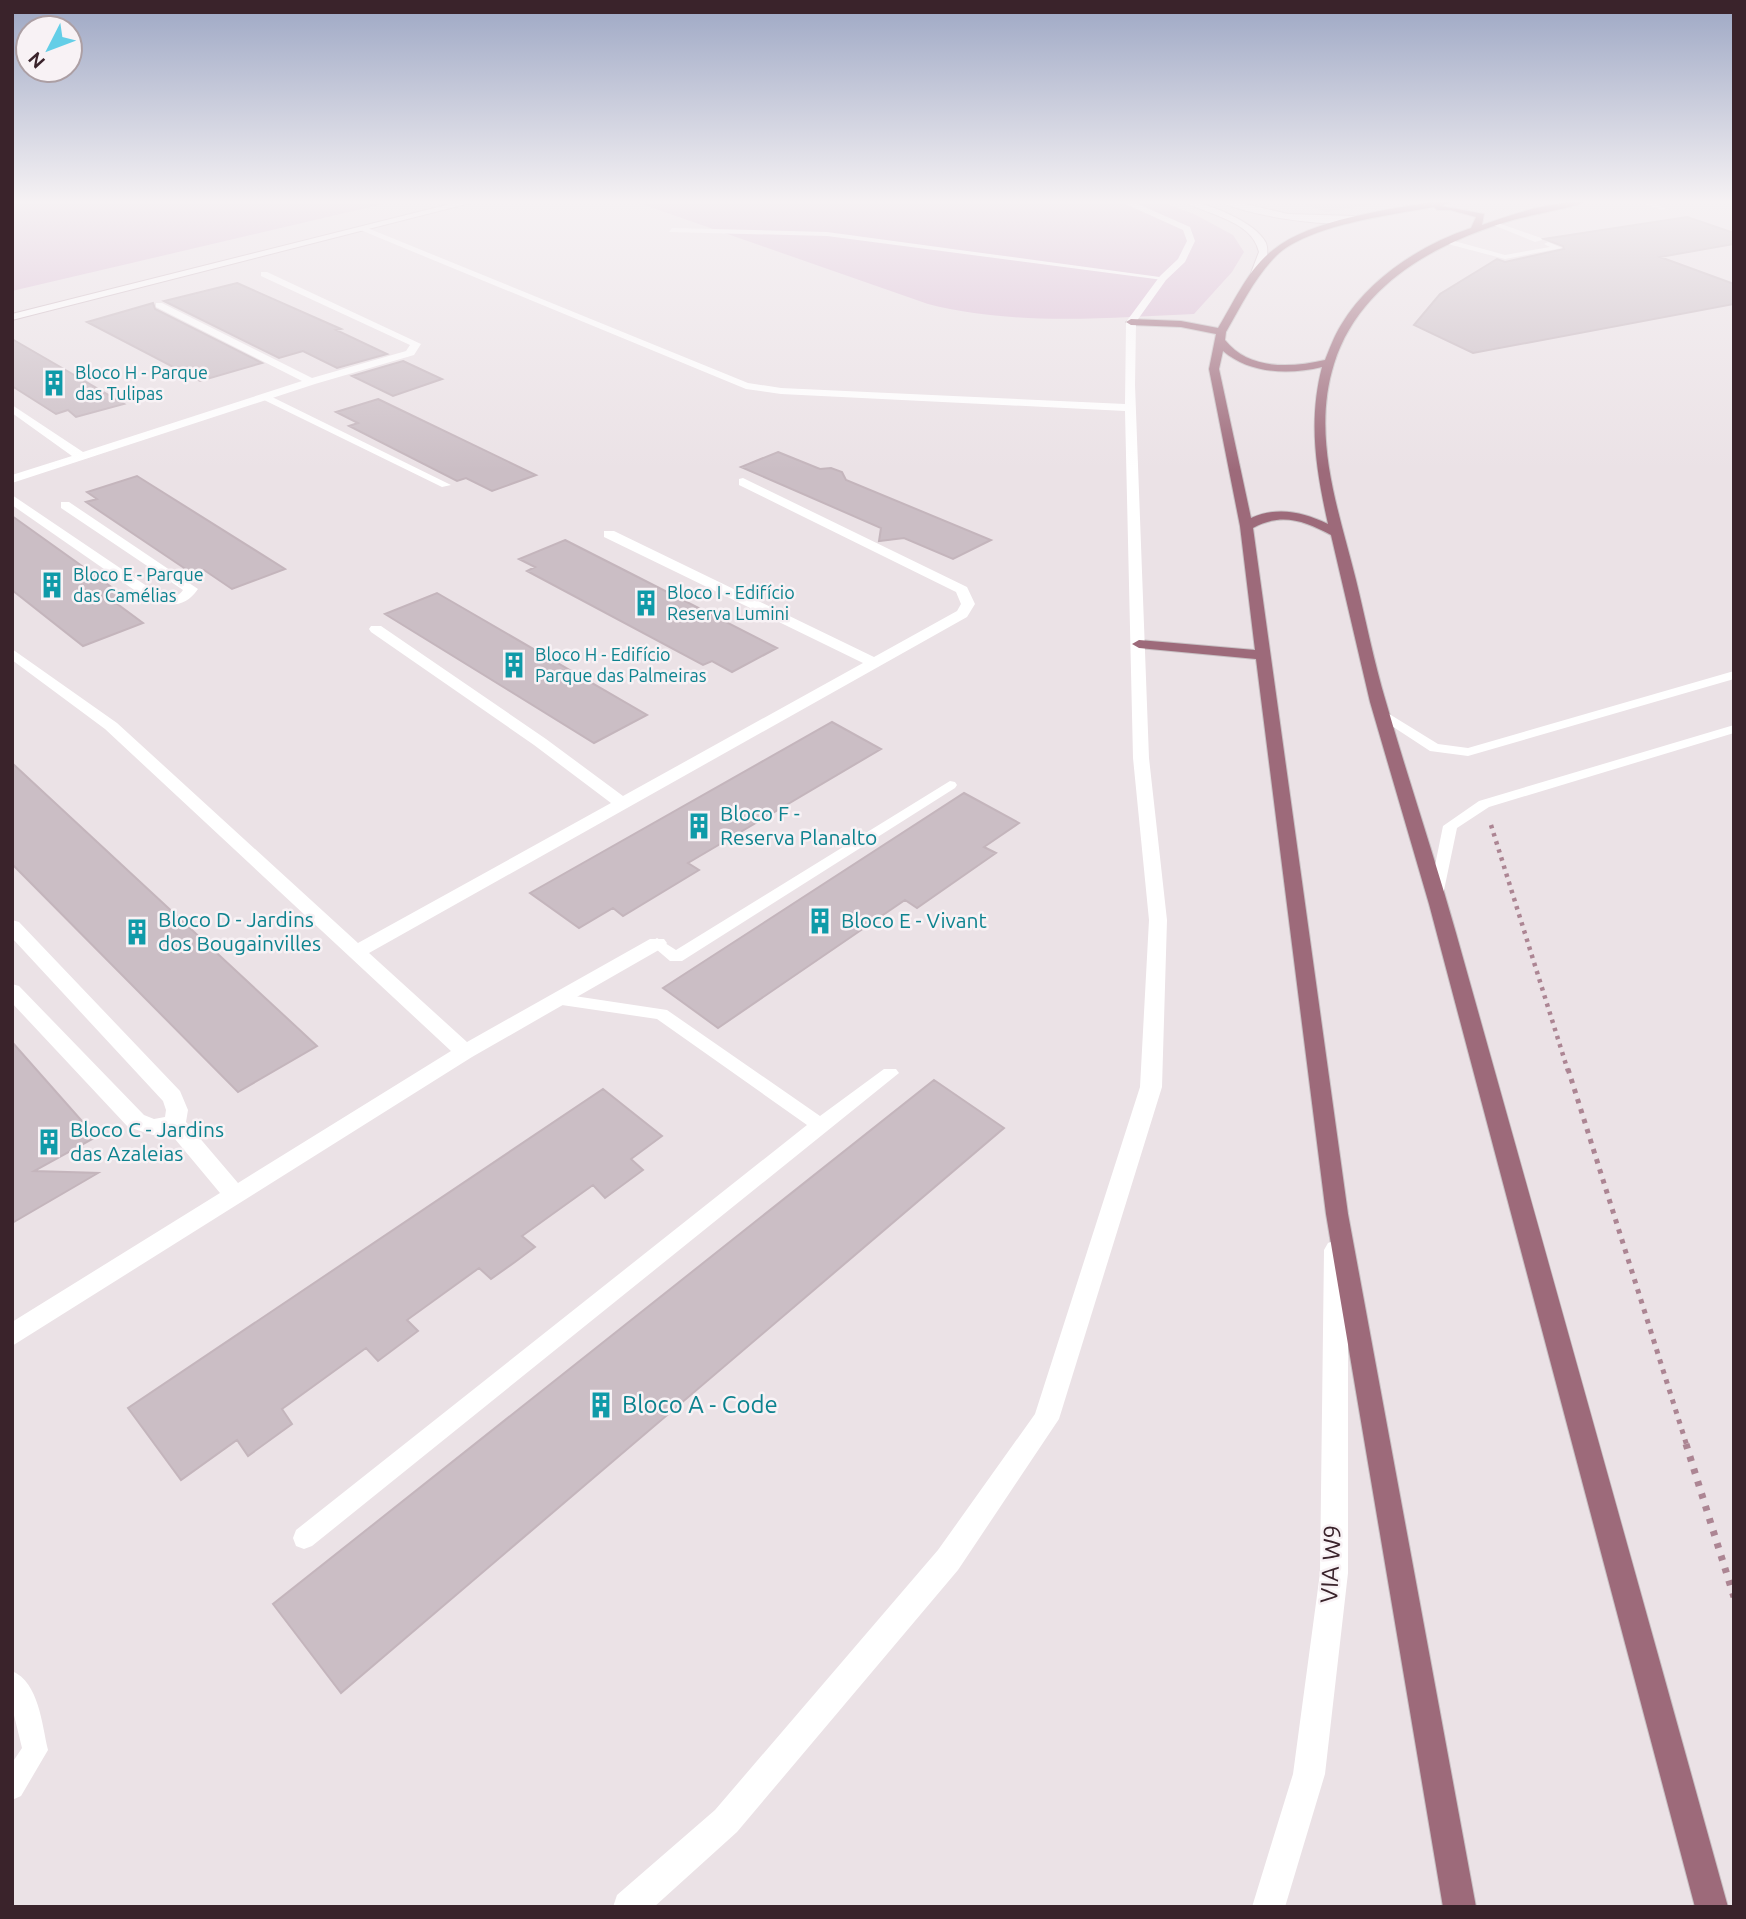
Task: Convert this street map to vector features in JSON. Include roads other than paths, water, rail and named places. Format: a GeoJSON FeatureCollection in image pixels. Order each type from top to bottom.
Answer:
{"type":"FeatureCollection","features":[{"type":"Feature","properties":{"kind":"main road"},"geometry":{"type":"LineString","coordinates":[[1246,291],[1219,335],[1214,369],[1246,526],[1337,1214],[1460,1907]]}},
{"type":"Feature","properties":{"kind":"main road"},"geometry":{"type":"LineString","coordinates":[[1372,291],[1346,321],[1329,362],[1321,396],[1319,460],[1381,715],[1436,895],[1712,1907]]}},
{"type":"Feature","properties":{"kind":"main road"},"geometry":{"type":"LineString","coordinates":[[1131,322],[1181,324],[1219,335]]}},
{"type":"Feature","properties":{"kind":"main road"},"geometry":{"type":"LineString","coordinates":[[1219,335],[1225,349],[1264,366],[1305,368],[1329,362]]}},
{"type":"Feature","properties":{"kind":"main road"},"geometry":{"type":"LineString","coordinates":[[1246,526],[1260,516],[1279,514],[1308,518],[1339,534]]}},
{"type":"Feature","properties":{"kind":"main road"},"geometry":{"type":"LineString","coordinates":[[1139,644],[1263,654]]}},
{"type":"Feature","properties":{"kind":"street"},"geometry":{"type":"LineString","coordinates":[[12,317],[117,291]]}},
{"type":"Feature","properties":{"kind":"street"},"geometry":{"type":"LineString","coordinates":[[12,479],[311,382],[410,353],[416,344],[300,291]]}},
{"type":"Feature","properties":{"kind":"street"},"geometry":{"type":"LineString","coordinates":[[513,291],[746,386],[781,391],[1131,408]]}},
{"type":"Feature","properties":{"kind":"street"},"geometry":{"type":"LineString","coordinates":[[629,1907],[726,1821],[948,1560],[1046,1419],[1151,1087],[1158,920],[1141,758],[1131,322],[1154,291]]}},
{"type":"Feature","properties":{"kind":"street"},"geometry":{"type":"LineString","coordinates":[[159,305],[311,382]]}},
{"type":"Feature","properties":{"kind":"street"},"geometry":{"type":"LineString","coordinates":[[12,408],[82,457]]}},
{"type":"Feature","properties":{"kind":"street"},"geometry":{"type":"LineString","coordinates":[[356,952],[962,614],[968,604],[962,590],[743,482]]}},
{"type":"Feature","properties":{"kind":"street"},"geometry":{"type":"LineString","coordinates":[[12,499],[155,598],[172,602],[185,598],[191,590],[65,505]]}},
{"type":"Feature","properties":{"kind":"street"},"geometry":{"type":"LineString","coordinates":[[609,534],[874,663]]}},
{"type":"Feature","properties":{"kind":"street"},"geometry":{"type":"LineString","coordinates":[[376,629],[540,742],[622,803]]}},
{"type":"Feature","properties":{"kind":"street"},"geometry":{"type":"LineString","coordinates":[[12,653],[111,726],[465,1052]]}},
{"type":"Feature","properties":{"kind":"street"},"geometry":{"type":"LineString","coordinates":[[12,926],[172,1097],[177,1110],[175,1124],[236,1196]]}},
{"type":"Feature","properties":{"kind":"street"},"geometry":{"type":"LineString","coordinates":[[12,1335],[465,1052],[657,943]]}},
{"type":"Feature","properties":{"kind":"street"},"geometry":{"type":"LineString","coordinates":[[12,991],[136,1121],[153,1127],[175,1124]]}},
{"type":"Feature","properties":{"kind":"street","name":"VIA W9"},"geometry":{"type":"LineString","coordinates":[[1268,1907],[1309,1774],[1334,1573],[1337,1214]]}},
{"type":"Feature","properties":{"kind":"lane"},"geometry":{"type":"LineString","coordinates":[[265,397],[446,485]]}},
{"type":"Feature","properties":{"kind":"lane"},"geometry":{"type":"LineString","coordinates":[[1381,715],[1434,748],[1468,752],[1734,675]]}},
{"type":"Feature","properties":{"kind":"lane"},"geometry":{"type":"LineString","coordinates":[[1436,895],[1450,826],[1485,804],[1734,729]]}},
{"type":"Feature","properties":{"kind":"lane"},"geometry":{"type":"LineString","coordinates":[[657,943],[676,957],[950,785]]}},
{"type":"Feature","properties":{"kind":"lane"},"geometry":{"type":"LineString","coordinates":[[561,999],[661,1014],[820,1125]]}},
{"type":"Feature","properties":{"kind":"lane"},"geometry":{"type":"LineString","coordinates":[[304,1538],[820,1125],[890,1073]]}},
{"type":"Feature","properties":{"kind":"lane"},"geometry":{"type":"LineString","coordinates":[[12,1683],[23,1699],[35,1750],[12,1787]]}},
{"type":"Feature","properties":{"kind":"place","name":"Bloco H - Parque das Tulipas"},"geometry":{"type":"Point","coordinates":[54,383]}},
{"type":"Feature","properties":{"kind":"place","name":"Bloco E - Parque das Camélias"},"geometry":{"type":"Point","coordinates":[52,585]}},
{"type":"Feature","properties":{"kind":"place","name":"Bloco I - Edifício Reserva Lumini"},"geometry":{"type":"Point","coordinates":[646,603]}},
{"type":"Feature","properties":{"kind":"place","name":"Bloco H - Edifício Parque das Palmeiras"},"geometry":{"type":"Point","coordinates":[514,665]}},
{"type":"Feature","properties":{"kind":"place","name":"Bloco F - Reserva Planalto"},"geometry":{"type":"Point","coordinates":[699,826]}},
{"type":"Feature","properties":{"kind":"place","name":"Bloco E - Vivant"},"geometry":{"type":"Point","coordinates":[820,921]}},
{"type":"Feature","properties":{"kind":"place","name":"Bloco D - Jardins dos Bougainvilles"},"geometry":{"type":"Point","coordinates":[137,932]}},
{"type":"Feature","properties":{"kind":"place","name":"Bloco C - Jardins das Azaleias"},"geometry":{"type":"Point","coordinates":[49,1142]}},
{"type":"Feature","properties":{"kind":"place","name":"Bloco A - Code"},"geometry":{"type":"Point","coordinates":[601,1405]}}]}
